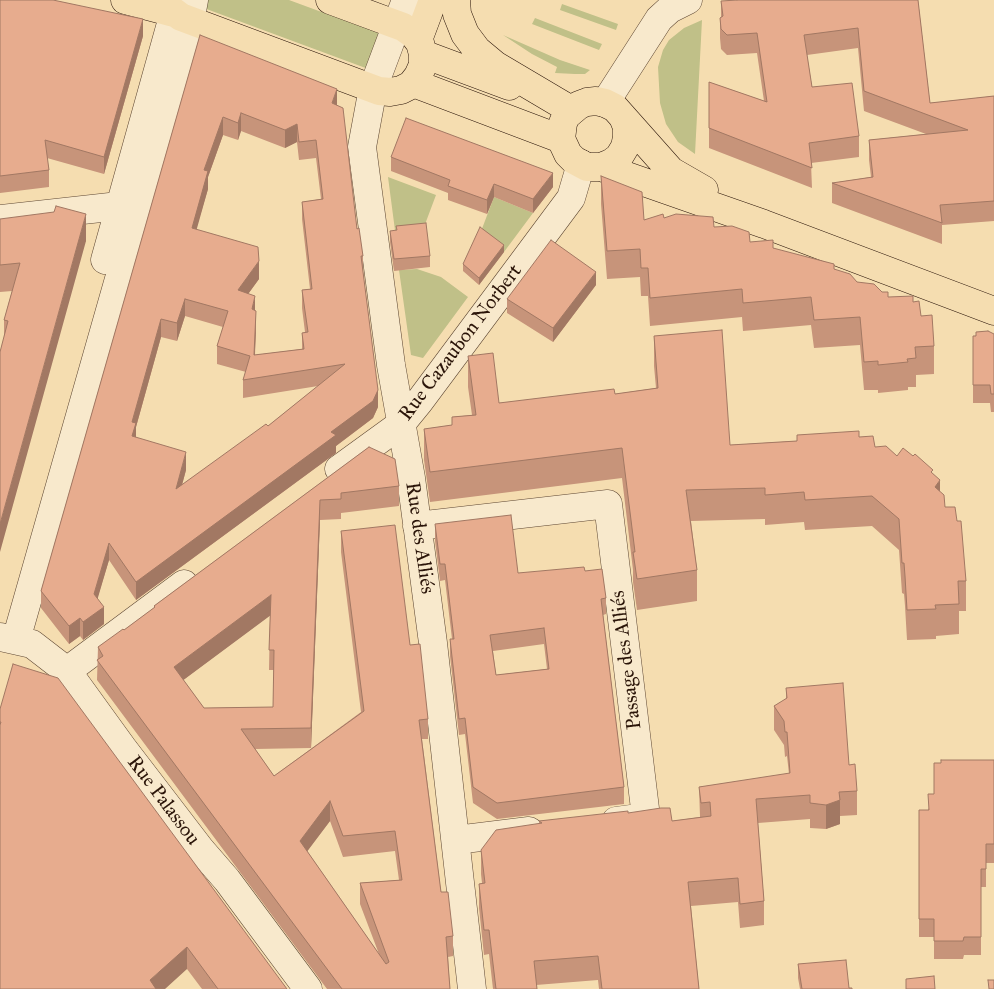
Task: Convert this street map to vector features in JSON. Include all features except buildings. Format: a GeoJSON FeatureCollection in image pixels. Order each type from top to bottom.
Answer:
{"type":"FeatureCollection","features":[{"type":"Feature","properties":{"kind":"main road"},"geometry":{"type":"LineString","coordinates":[[125,0],[180,8],[373,88],[390,92],[401,90],[413,83],[423,65],[411,30]]}},
{"type":"Feature","properties":{"kind":"main road"},"geometry":{"type":"LineString","coordinates":[[330,0],[411,30],[572,110]]}},
{"type":"Feature","properties":{"kind":"main road"},"geometry":{"type":"LineString","coordinates":[[411,30],[433,0]]}},
{"type":"Feature","properties":{"kind":"main road"},"geometry":{"type":"LineString","coordinates":[[456,0],[457,14],[465,34],[477,50],[495,65],[572,110]]}},
{"type":"Feature","properties":{"kind":"main road"},"geometry":{"type":"LineString","coordinates":[[413,83],[561,139]]}},
{"type":"Feature","properties":{"kind":"main road"},"geometry":{"type":"LineString","coordinates":[[764,224],[671,171],[614,110],[596,101],[587,102],[572,110],[563,123],[561,139],[568,154],[591,165],[764,224],[994,311]]}},
{"type":"Feature","properties":{"kind":"main road"},"geometry":{"type":"LineString","coordinates":[[591,165],[615,160],[625,147],[627,126],[614,110]]}},
{"type":"Feature","properties":{"kind":"street"},"geometry":{"type":"LineString","coordinates":[[614,110],[660,19],[670,9],[688,0]]}},
{"type":"Feature","properties":{"kind":"street"},"geometry":{"type":"LineString","coordinates":[[5,638],[119,206],[180,8]]}},
{"type":"Feature","properties":{"kind":"street"},"geometry":{"type":"LineString","coordinates":[[5,638],[186,44],[180,8]]}},
{"type":"Feature","properties":{"kind":"street","name":"Rue des Alliés"},"geometry":{"type":"LineString","coordinates":[[411,30],[373,88],[362,147],[391,365],[433,644],[472,989]]}},
{"type":"Feature","properties":{"kind":"street","name":"Rue Cazaubon Norbert"},"geometry":{"type":"LineString","coordinates":[[323,481],[401,424],[571,198],[591,165]]}},
{"type":"Feature","properties":{"kind":"street"},"geometry":{"type":"LineString","coordinates":[[0,219],[119,206]]}},
{"type":"Feature","properties":{"kind":"street","name":"Passage des Alliés"},"geometry":{"type":"LineString","coordinates":[[416,526],[608,504],[646,817],[587,824]]}},
{"type":"Feature","properties":{"kind":"street"},"geometry":{"type":"LineString","coordinates":[[416,526],[420,644],[459,989]]}},
{"type":"Feature","properties":{"kind":"street"},"geometry":{"type":"LineString","coordinates":[[67,671],[205,568]]}},
{"type":"Feature","properties":{"kind":"street","name":"Rue Palassou"},"geometry":{"type":"LineString","coordinates":[[5,638],[32,644],[67,671],[122,747],[201,850],[227,880],[308,989]]}},
{"type":"Feature","properties":{"kind":"street"},"geometry":{"type":"LineString","coordinates":[[456,840],[558,828]]}},
{"type":"Feature","properties":{"kind":"street"},"geometry":{"type":"LineString","coordinates":[[201,850],[230,907],[291,989]]}},
{"type":"Feature","properties":{"kind":"green space"},"geometry":{"type":"Polygon","coordinates":[[[202,0],[289,0],[384,35],[371,70],[201,7],[202,0]]]}},
{"type":"Feature","properties":{"kind":"green space"},"geometry":{"type":"Polygon","coordinates":[[[562,4],[618,24],[616,30],[560,10],[562,4]]]}},
{"type":"Feature","properties":{"kind":"green space"},"geometry":{"type":"Polygon","coordinates":[[[535,18],[602,44],[599,50],[532,24],[535,18]]]}},
{"type":"Feature","properties":{"kind":"green space"},"geometry":{"type":"Polygon","coordinates":[[[702,20],[695,154],[678,142],[666,124],[660,103],[658,67],[663,50],[669,40],[684,28],[702,20]]]}},
{"type":"Feature","properties":{"kind":"green space"},"geometry":{"type":"Polygon","coordinates":[[[503,35],[560,60],[590,70],[585,74],[555,73],[557,67],[532,54],[503,35]]]}},
{"type":"Feature","properties":{"kind":"green space"},"geometry":{"type":"Polygon","coordinates":[[[388,177],[436,195],[421,235],[396,238],[388,177]]]}},
{"type":"Feature","properties":{"kind":"green space"},"geometry":{"type":"Polygon","coordinates":[[[494,197],[533,213],[504,252],[480,234],[494,197]]]}},
{"type":"Feature","properties":{"kind":"green space"},"geometry":{"type":"Polygon","coordinates":[[[417,269],[441,277],[468,297],[423,358],[411,355],[399,270],[417,269]]]}}]}
